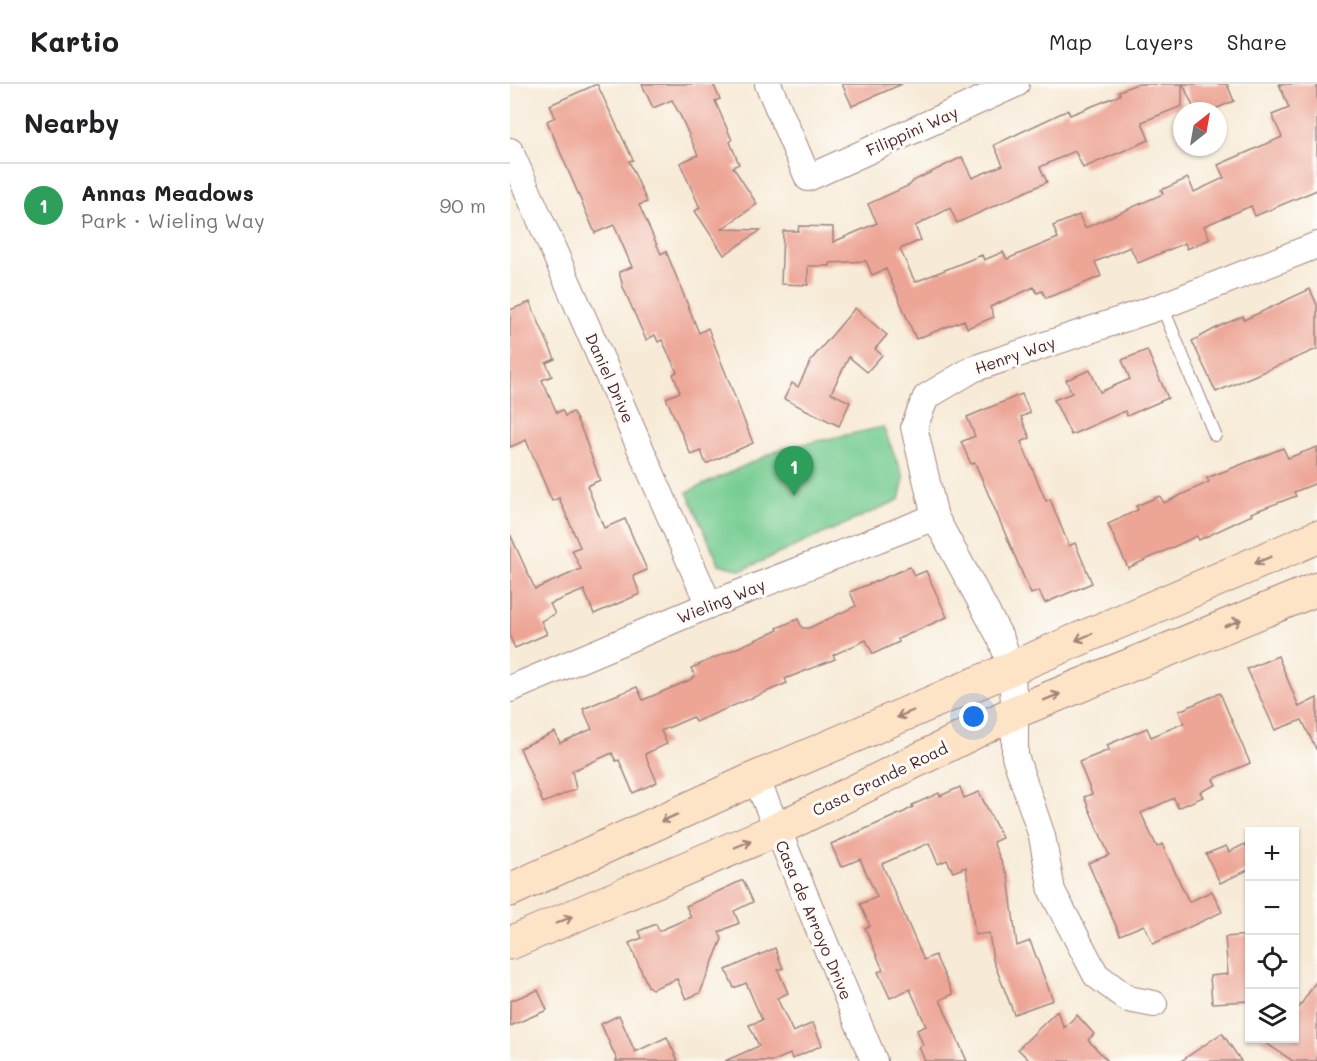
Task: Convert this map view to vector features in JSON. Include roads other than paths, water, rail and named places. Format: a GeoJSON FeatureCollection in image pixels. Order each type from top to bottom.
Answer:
{"type":"FeatureCollection","features":[{"type":"Feature","properties":{"kind":"main road"},"geometry":{"type":"LineString","coordinates":[[510,890],[756,778],[1317,537]]}},
{"type":"Feature","properties":{"kind":"main road","name":"Casa Grande Road"},"geometry":{"type":"LineString","coordinates":[[510,943],[776,830],[1015,712],[1317,589]]}},
{"type":"Feature","properties":{"kind":"street","name":"Filippini Way"},"geometry":{"type":"LineString","coordinates":[[768,84],[808,178],[1016,84]]}},
{"type":"Feature","properties":{"kind":"street","name":"Daniel Drive"},"geometry":{"type":"LineString","coordinates":[[510,151],[709,605]]}},
{"type":"Feature","properties":{"kind":"street","name":"Henry Way"},"geometry":{"type":"LineString","coordinates":[[1154,1004],[1128,999],[1096,975],[1052,891],[1042,836],[1014,756],[1015,712],[1011,668],[1001,639],[934,517],[914,427],[926,398],[973,369],[1162,306],[1317,245]]}},
{"type":"Feature","properties":{"kind":"street","name":"Wieling Way"},"geometry":{"type":"LineString","coordinates":[[510,689],[709,605],[934,517]]}},
{"type":"Feature","properties":{"kind":"street","name":"Casa de Arroyo Drive"},"geometry":{"type":"LineString","coordinates":[[756,778],[874,1061]]}},
{"type":"Feature","properties":{"kind":"lane"},"geometry":{"type":"LineString","coordinates":[[1162,306],[1215,435]]}},
{"type":"Feature","properties":{"kind":"place","name":"Annas Meadows"},"geometry":{"type":"Point","coordinates":[794,496]}}]}
